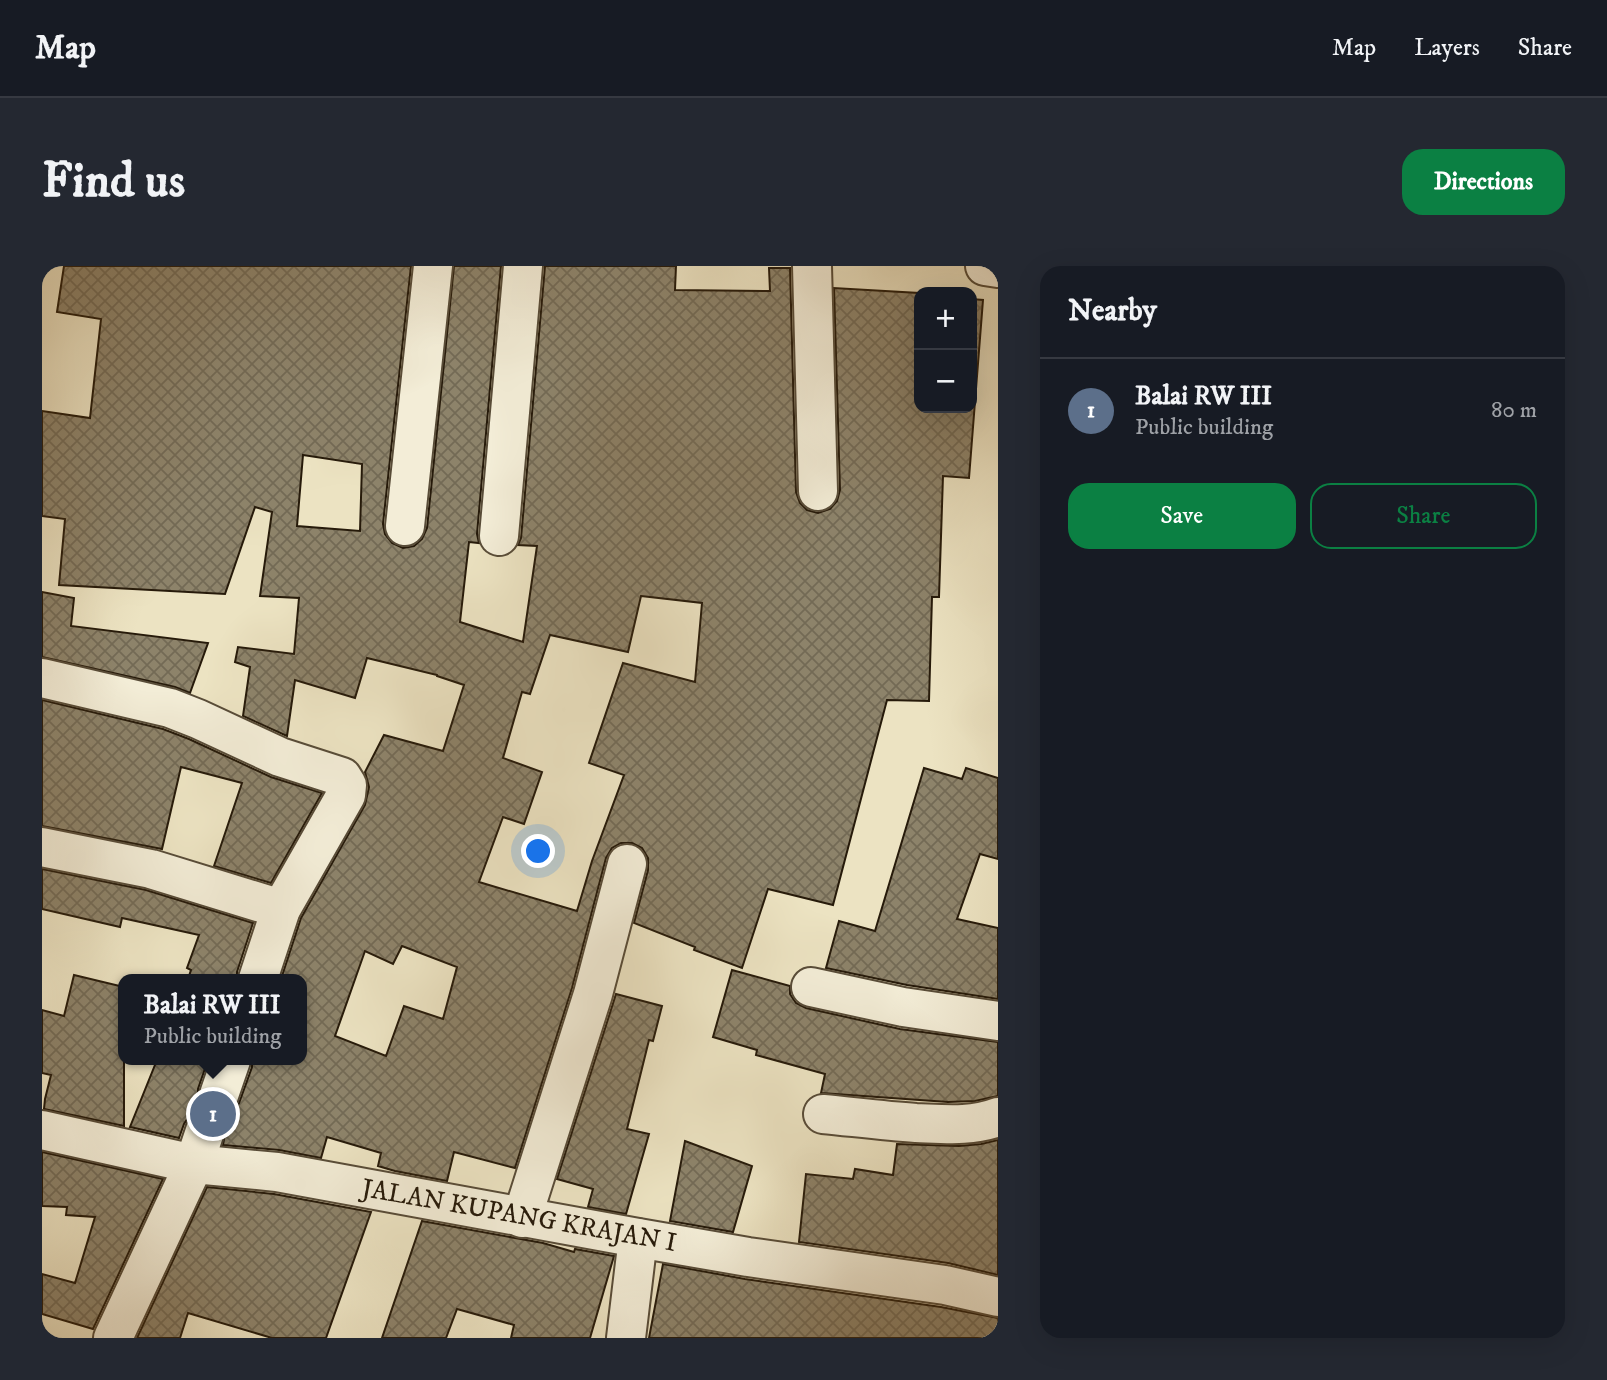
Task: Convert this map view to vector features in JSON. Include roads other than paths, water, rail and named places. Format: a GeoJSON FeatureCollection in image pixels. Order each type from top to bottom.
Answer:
{"type":"FeatureCollection","features":[{"type":"Feature","properties":{"kind":"street"},"geometry":{"type":"LineString","coordinates":[[405,526],[433,266]]}},
{"type":"Feature","properties":{"kind":"street"},"geometry":{"type":"LineString","coordinates":[[499,536],[523,266]]}},
{"type":"Feature","properties":{"kind":"street"},"geometry":{"type":"LineString","coordinates":[[812,266],[818,491]]}},
{"type":"Feature","properties":{"kind":"street"},"geometry":{"type":"LineString","coordinates":[[985,266],[998,268]]}},
{"type":"Feature","properties":{"kind":"street"},"geometry":{"type":"LineString","coordinates":[[42,678],[170,708],[280,757],[342,777],[347,785],[346,795],[281,909],[260,974]]}},
{"type":"Feature","properties":{"kind":"street"},"geometry":{"type":"LineString","coordinates":[[42,847],[151,869],[281,909]]}},
{"type":"Feature","properties":{"kind":"street"},"geometry":{"type":"LineString","coordinates":[[522,1218],[593,994],[628,864]]}},
{"type":"Feature","properties":{"kind":"street"},"geometry":{"type":"LineString","coordinates":[[811,987],[903,1007],[998,1021]]}},
{"type":"Feature","properties":{"kind":"street"},"geometry":{"type":"LineString","coordinates":[[823,1114],[958,1125],[998,1116]]}},
{"type":"Feature","properties":{"kind":"street","name":"JALAN KUPANG KRAJAN I"},"geometry":{"type":"LineString","coordinates":[[42,1130],[199,1147],[277,1172],[522,1218],[748,1257],[945,1285],[998,1297]]}},
{"type":"Feature","properties":{"kind":"street"},"geometry":{"type":"LineString","coordinates":[[114,1338],[199,1147]]}},
{"type":"Feature","properties":{"kind":"street"},"geometry":{"type":"LineString","coordinates":[[626,1338],[638,1238]]}},
{"type":"Feature","properties":{"kind":"place","name":"Balai RW III"},"geometry":{"type":"Point","coordinates":[213,1114]}}]}
